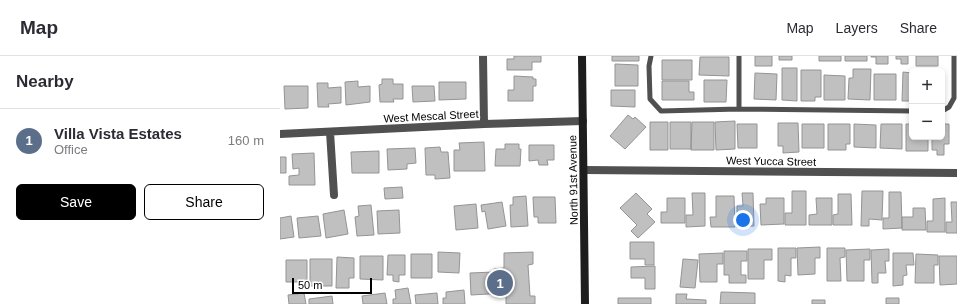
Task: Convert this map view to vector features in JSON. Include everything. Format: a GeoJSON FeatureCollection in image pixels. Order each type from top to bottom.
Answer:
{"type":"FeatureCollection","features":[{"type":"Feature","properties":{"kind":"main road","name":"North 91st Avenue"},"geometry":{"type":"LineString","coordinates":[[582,56],[585,304]]}},
{"type":"Feature","properties":{"kind":"street"},"geometry":{"type":"LineString","coordinates":[[483,56],[484,124]]}},
{"type":"Feature","properties":{"kind":"street","name":"West Mescal Street"},"geometry":{"type":"LineString","coordinates":[[280,134],[484,124],[583,121]]}},
{"type":"Feature","properties":{"kind":"street"},"geometry":{"type":"LineString","coordinates":[[330,132],[334,195]]}},
{"type":"Feature","properties":{"kind":"street","name":"West Yucca Street"},"geometry":{"type":"LineString","coordinates":[[584,170],[957,173]]}},
{"type":"Feature","properties":{"kind":"lane"},"geometry":{"type":"LineString","coordinates":[[651,56],[649,66],[650,99],[662,111],[739,109],[909,111]]}},
{"type":"Feature","properties":{"kind":"lane"},"geometry":{"type":"LineString","coordinates":[[739,56],[739,109]]}},
{"type":"Feature","properties":{"kind":"lane"},"geometry":{"type":"LineString","coordinates":[[945,109],[950,106],[954,98],[954,56]]}},
{"type":"Feature","properties":{"kind":"building"},"geometry":{"type":"Polygon","coordinates":[[[514,56],[541,56],[541,62],[532,62],[532,70],[507,70],[507,59],[514,59],[514,56]]]}},
{"type":"Feature","properties":{"kind":"building"},"geometry":{"type":"Polygon","coordinates":[[[612,56],[639,56],[639,61],[612,61],[612,56]]]}},
{"type":"Feature","properties":{"kind":"building"},"geometry":{"type":"Polygon","coordinates":[[[755,56],[772,56],[772,66],[755,66],[755,56]]]}},
{"type":"Feature","properties":{"kind":"building"},"geometry":{"type":"Polygon","coordinates":[[[779,56],[792,56],[792,60],[779,60],[779,56]]]}},
{"type":"Feature","properties":{"kind":"building"},"geometry":{"type":"Polygon","coordinates":[[[819,56],[841,56],[841,61],[819,61],[819,56]]]}},
{"type":"Feature","properties":{"kind":"building"},"geometry":{"type":"Polygon","coordinates":[[[845,56],[867,56],[867,61],[845,61],[845,56]]]}},
{"type":"Feature","properties":{"kind":"building"},"geometry":{"type":"Polygon","coordinates":[[[871,56],[888,56],[888,64],[876,64],[876,57],[871,56]]]}},
{"type":"Feature","properties":{"kind":"building"},"geometry":{"type":"Polygon","coordinates":[[[896,56],[908,56],[908,64],[901,64],[901,59],[896,59],[896,56]]]}},
{"type":"Feature","properties":{"kind":"building"},"geometry":{"type":"Polygon","coordinates":[[[916,56],[938,56],[938,66],[916,66],[916,56]]]}},
{"type":"Feature","properties":{"kind":"building"},"geometry":{"type":"Polygon","coordinates":[[[700,57],[729,57],[729,76],[699,75],[700,57]]]}},
{"type":"Feature","properties":{"kind":"building"},"geometry":{"type":"Polygon","coordinates":[[[662,60],[692,60],[692,80],[662,80],[662,60]]]}},
{"type":"Feature","properties":{"kind":"building"},"geometry":{"type":"Polygon","coordinates":[[[615,64],[638,65],[638,86],[615,86],[615,64]]]}},
{"type":"Feature","properties":{"kind":"building"},"geometry":{"type":"Polygon","coordinates":[[[782,68],[797,68],[797,101],[782,100],[782,68]]]}},
{"type":"Feature","properties":{"kind":"building"},"geometry":{"type":"Polygon","coordinates":[[[853,69],[871,69],[870,100],[848,99],[849,78],[853,78],[853,69]]]}},
{"type":"Feature","properties":{"kind":"building"},"geometry":{"type":"Polygon","coordinates":[[[801,70],[821,70],[821,97],[815,97],[815,101],[801,101],[801,70]]]}},
{"type":"Feature","properties":{"kind":"building"},"geometry":{"type":"Polygon","coordinates":[[[903,72],[909,73],[909,101],[902,101],[903,72]]]}},
{"type":"Feature","properties":{"kind":"building"},"geometry":{"type":"Polygon","coordinates":[[[755,73],[777,74],[776,100],[754,99],[755,73]]]}},
{"type":"Feature","properties":{"kind":"building"},"geometry":{"type":"Polygon","coordinates":[[[874,74],[896,74],[896,100],[874,100],[874,74]]]}},
{"type":"Feature","properties":{"kind":"building"},"geometry":{"type":"Polygon","coordinates":[[[824,75],[845,76],[845,100],[824,100],[824,75]]]}},
{"type":"Feature","properties":{"kind":"building"},"geometry":{"type":"Polygon","coordinates":[[[514,76],[533,77],[533,79],[536,79],[536,86],[533,86],[533,101],[508,101],[508,90],[514,90],[514,76]]]}},
{"type":"Feature","properties":{"kind":"building"},"geometry":{"type":"Polygon","coordinates":[[[382,79],[393,79],[393,84],[403,84],[403,99],[393,99],[394,102],[380,102],[379,85],[382,84],[382,79]]]}},
{"type":"Feature","properties":{"kind":"building"},"geometry":{"type":"Polygon","coordinates":[[[704,80],[727,80],[726,102],[704,102],[704,80]]]}},
{"type":"Feature","properties":{"kind":"building"},"geometry":{"type":"Polygon","coordinates":[[[358,81],[358,87],[370,86],[370,102],[346,105],[345,82],[358,81]]]}},
{"type":"Feature","properties":{"kind":"building"},"geometry":{"type":"Polygon","coordinates":[[[662,81],[689,81],[689,92],[694,92],[694,100],[662,100],[662,81]]]}},
{"type":"Feature","properties":{"kind":"building"},"geometry":{"type":"Polygon","coordinates":[[[439,82],[466,82],[466,99],[439,100],[439,82]]]}},
{"type":"Feature","properties":{"kind":"building"},"geometry":{"type":"Polygon","coordinates":[[[317,83],[328,83],[328,88],[341,87],[341,103],[328,104],[329,107],[318,107],[317,83]]]}},
{"type":"Feature","properties":{"kind":"building"},"geometry":{"type":"Polygon","coordinates":[[[284,86],[308,86],[308,108],[285,109],[284,86]]]}},
{"type":"Feature","properties":{"kind":"building"},"geometry":{"type":"Polygon","coordinates":[[[412,86],[434,86],[435,101],[413,102],[412,86]]]}},
{"type":"Feature","properties":{"kind":"building"},"geometry":{"type":"Polygon","coordinates":[[[611,90],[635,90],[635,107],[611,106],[611,90]]]}},
{"type":"Feature","properties":{"kind":"building"},"geometry":{"type":"Polygon","coordinates":[[[628,115],[633,119],[635,117],[646,127],[625,149],[610,136],[628,115]]]}},
{"type":"Feature","properties":{"kind":"building"},"geometry":{"type":"Polygon","coordinates":[[[735,121],[735,149],[716,150],[715,122],[735,121]]]}},
{"type":"Feature","properties":{"kind":"building"},"geometry":{"type":"Polygon","coordinates":[[[650,122],[668,122],[668,150],[650,150],[650,122]]]}},
{"type":"Feature","properties":{"kind":"building"},"geometry":{"type":"Polygon","coordinates":[[[670,122],[691,122],[691,149],[670,149],[670,122]]]}},
{"type":"Feature","properties":{"kind":"building"},"geometry":{"type":"Polygon","coordinates":[[[692,122],[714,122],[714,150],[691,150],[692,122]]]}},
{"type":"Feature","properties":{"kind":"building"},"geometry":{"type":"Polygon","coordinates":[[[778,123],[798,123],[799,152],[783,153],[783,146],[778,146],[778,123]]]}},
{"type":"Feature","properties":{"kind":"building"},"geometry":{"type":"Polygon","coordinates":[[[737,124],[757,124],[757,148],[738,148],[737,124]]]}},
{"type":"Feature","properties":{"kind":"building"},"geometry":{"type":"Polygon","coordinates":[[[802,124],[824,124],[824,148],[802,148],[802,124]]]}},
{"type":"Feature","properties":{"kind":"building"},"geometry":{"type":"Polygon","coordinates":[[[828,124],[850,124],[850,144],[846,144],[846,150],[828,150],[828,124]]]}},
{"type":"Feature","properties":{"kind":"building"},"geometry":{"type":"Polygon","coordinates":[[[854,124],[876,125],[876,148],[854,147],[854,124]]]}},
{"type":"Feature","properties":{"kind":"building"},"geometry":{"type":"Polygon","coordinates":[[[881,124],[902,124],[902,149],[880,148],[881,124]]]}},
{"type":"Feature","properties":{"kind":"building"},"geometry":{"type":"Polygon","coordinates":[[[906,124],[909,124],[909,140],[928,140],[928,151],[906,151],[906,124]]]}},
{"type":"Feature","properties":{"kind":"building"},"geometry":{"type":"Polygon","coordinates":[[[945,124],[949,124],[949,144],[944,144],[944,155],[937,155],[937,150],[932,150],[932,140],[945,140],[945,124]]]}},
{"type":"Feature","properties":{"kind":"building"},"geometry":{"type":"Polygon","coordinates":[[[484,142],[485,171],[454,171],[454,150],[460,150],[459,143],[484,142]]]}},
{"type":"Feature","properties":{"kind":"building"},"geometry":{"type":"Polygon","coordinates":[[[505,144],[519,144],[519,149],[521,149],[520,166],[495,166],[496,149],[505,149],[505,144]]]}},
{"type":"Feature","properties":{"kind":"building"},"geometry":{"type":"Polygon","coordinates":[[[529,145],[554,145],[554,160],[547,160],[548,165],[539,165],[538,160],[529,161],[529,145]]]}},
{"type":"Feature","properties":{"kind":"building"},"geometry":{"type":"Polygon","coordinates":[[[440,147],[441,152],[448,152],[450,178],[435,179],[435,175],[426,175],[425,148],[440,147]]]}},
{"type":"Feature","properties":{"kind":"building"},"geometry":{"type":"Polygon","coordinates":[[[415,148],[416,163],[407,164],[407,169],[388,170],[387,149],[415,148]]]}},
{"type":"Feature","properties":{"kind":"building"},"geometry":{"type":"Polygon","coordinates":[[[379,151],[379,173],[352,173],[351,152],[379,151]]]}},
{"type":"Feature","properties":{"kind":"building"},"geometry":{"type":"Polygon","coordinates":[[[314,153],[315,185],[289,185],[289,176],[299,175],[299,168],[293,169],[292,154],[314,153]]]}},
{"type":"Feature","properties":{"kind":"building"},"geometry":{"type":"Polygon","coordinates":[[[280,157],[286,157],[286,173],[280,173],[280,157]]]}},
{"type":"Feature","properties":{"kind":"building"},"geometry":{"type":"Polygon","coordinates":[[[402,187],[403,198],[385,199],[384,188],[402,187]]]}},
{"type":"Feature","properties":{"kind":"building"},"geometry":{"type":"Polygon","coordinates":[[[792,191],[806,191],[806,225],[785,225],[785,213],[792,213],[792,191]]]}},
{"type":"Feature","properties":{"kind":"building"},"geometry":{"type":"Polygon","coordinates":[[[862,191],[883,191],[882,220],[869,219],[869,226],[861,226],[862,191]]]}},
{"type":"Feature","properties":{"kind":"building"},"geometry":{"type":"Polygon","coordinates":[[[889,192],[901,192],[902,228],[883,229],[883,218],[889,218],[889,192]]]}},
{"type":"Feature","properties":{"kind":"building"},"geometry":{"type":"Polygon","coordinates":[[[636,193],[652,209],[647,214],[655,222],[638,238],[631,231],[637,225],[620,208],[636,193]]]}},
{"type":"Feature","properties":{"kind":"building"},"geometry":{"type":"Polygon","coordinates":[[[692,193],[705,193],[705,226],[686,227],[686,215],[693,215],[692,193]]]}},
{"type":"Feature","properties":{"kind":"building"},"geometry":{"type":"Polygon","coordinates":[[[742,193],[753,193],[754,226],[736,227],[735,215],[737,215],[737,206],[743,206],[742,193]]]}},
{"type":"Feature","properties":{"kind":"building"},"geometry":{"type":"Polygon","coordinates":[[[838,194],[851,194],[852,225],[833,225],[833,215],[838,214],[838,194]]]}},
{"type":"Feature","properties":{"kind":"building"},"geometry":{"type":"Polygon","coordinates":[[[526,196],[528,226],[511,227],[510,205],[513,205],[513,197],[526,196]]]}},
{"type":"Feature","properties":{"kind":"building"},"geometry":{"type":"Polygon","coordinates":[[[716,196],[734,196],[735,227],[711,227],[710,217],[716,217],[716,196]]]}},
{"type":"Feature","properties":{"kind":"building"},"geometry":{"type":"Polygon","coordinates":[[[533,197],[555,197],[556,223],[538,223],[538,217],[534,217],[533,197]]]}},
{"type":"Feature","properties":{"kind":"building"},"geometry":{"type":"Polygon","coordinates":[[[667,198],[685,198],[685,223],[661,223],[661,212],[667,212],[667,198]]]}},
{"type":"Feature","properties":{"kind":"building"},"geometry":{"type":"Polygon","coordinates":[[[766,198],[784,198],[784,224],[761,225],[760,204],[766,204],[766,198]]]}},
{"type":"Feature","properties":{"kind":"building"},"geometry":{"type":"Polygon","coordinates":[[[816,198],[832,198],[832,225],[809,225],[809,215],[817,214],[816,198]]]}},
{"type":"Feature","properties":{"kind":"building"},"geometry":{"type":"Polygon","coordinates":[[[945,198],[945,232],[927,232],[927,221],[933,221],[933,199],[945,198]]]}},
{"type":"Feature","properties":{"kind":"building"},"geometry":{"type":"Polygon","coordinates":[[[502,202],[506,226],[488,229],[485,211],[482,212],[481,205],[502,202]]]}},
{"type":"Feature","properties":{"kind":"building"},"geometry":{"type":"Polygon","coordinates":[[[951,202],[957,202],[957,233],[946,233],[946,222],[952,222],[951,202]]]}},
{"type":"Feature","properties":{"kind":"building"},"geometry":{"type":"Polygon","coordinates":[[[476,204],[478,228],[456,230],[454,206],[476,204]]]}},
{"type":"Feature","properties":{"kind":"building"},"geometry":{"type":"Polygon","coordinates":[[[371,205],[374,235],[357,236],[355,217],[359,216],[358,206],[371,205]]]}},
{"type":"Feature","properties":{"kind":"building"},"geometry":{"type":"Polygon","coordinates":[[[913,208],[925,208],[926,230],[902,230],[902,217],[913,217],[913,208]]]}},
{"type":"Feature","properties":{"kind":"building"},"geometry":{"type":"Polygon","coordinates":[[[344,210],[348,234],[326,238],[323,214],[344,210]]]}},
{"type":"Feature","properties":{"kind":"building"},"geometry":{"type":"Polygon","coordinates":[[[399,210],[400,233],[378,234],[377,211],[399,210]]]}},
{"type":"Feature","properties":{"kind":"building"},"geometry":{"type":"Polygon","coordinates":[[[291,216],[294,237],[280,239],[280,218],[291,216]]]}},
{"type":"Feature","properties":{"kind":"building"},"geometry":{"type":"Polygon","coordinates":[[[318,216],[321,236],[299,238],[297,218],[318,216]]]}},
{"type":"Feature","properties":{"kind":"building"},"geometry":{"type":"Polygon","coordinates":[[[630,242],[654,242],[654,265],[645,265],[645,259],[630,259],[630,242]]]}},
{"type":"Feature","properties":{"kind":"building"},"geometry":{"type":"Polygon","coordinates":[[[820,247],[820,258],[815,258],[815,274],[798,275],[797,248],[820,247]]]}},
{"type":"Feature","properties":{"kind":"building"},"geometry":{"type":"Polygon","coordinates":[[[778,248],[796,248],[796,258],[791,258],[791,276],[785,275],[785,282],[778,281],[778,248]]]}},
{"type":"Feature","properties":{"kind":"building"},"geometry":{"type":"Polygon","coordinates":[[[827,248],[845,248],[845,257],[840,258],[841,281],[827,281],[827,248]]]}},
{"type":"Feature","properties":{"kind":"building"},"geometry":{"type":"Polygon","coordinates":[[[748,249],[772,249],[772,260],[764,260],[764,279],[748,279],[748,249]]]}},
{"type":"Feature","properties":{"kind":"building"},"geometry":{"type":"Polygon","coordinates":[[[870,249],[870,260],[864,260],[864,281],[847,281],[846,250],[870,249]]]}},
{"type":"Feature","properties":{"kind":"building"},"geometry":{"type":"Polygon","coordinates":[[[889,249],[889,261],[885,261],[886,273],[878,273],[878,283],[872,283],[871,250],[889,249]]]}},
{"type":"Feature","properties":{"kind":"building"},"geometry":{"type":"Polygon","coordinates":[[[724,251],[747,251],[747,261],[741,261],[741,275],[746,275],[746,283],[729,283],[729,275],[724,275],[724,251]]]}},
{"type":"Feature","properties":{"kind":"building"},"geometry":{"type":"Polygon","coordinates":[[[438,252],[460,253],[459,273],[438,272],[438,252]]]}},
{"type":"Feature","properties":{"kind":"building"},"geometry":{"type":"Polygon","coordinates":[[[533,252],[533,264],[528,265],[530,296],[535,296],[535,304],[506,304],[506,293],[471,295],[470,273],[494,272],[494,269],[504,268],[504,253],[533,252]]]}},
{"type":"Feature","properties":{"kind":"building"},"geometry":{"type":"Polygon","coordinates":[[[723,253],[723,264],[717,264],[717,282],[700,282],[699,254],[723,253]]]}},
{"type":"Feature","properties":{"kind":"building"},"geometry":{"type":"Polygon","coordinates":[[[893,253],[913,253],[914,265],[906,265],[907,275],[903,276],[903,285],[893,286],[893,253]]]}},
{"type":"Feature","properties":{"kind":"building"},"geometry":{"type":"Polygon","coordinates":[[[411,254],[432,254],[432,278],[411,278],[411,254]]]}},
{"type":"Feature","properties":{"kind":"building"},"geometry":{"type":"Polygon","coordinates":[[[916,254],[938,255],[938,265],[934,265],[934,283],[915,283],[916,254]]]}},
{"type":"Feature","properties":{"kind":"building"},"geometry":{"type":"Polygon","coordinates":[[[388,255],[405,255],[405,275],[399,275],[399,282],[393,281],[393,275],[387,275],[388,255]]]}},
{"type":"Feature","properties":{"kind":"building"},"geometry":{"type":"Polygon","coordinates":[[[360,256],[383,256],[383,280],[360,279],[360,256]]]}},
{"type":"Feature","properties":{"kind":"building"},"geometry":{"type":"Polygon","coordinates":[[[939,256],[957,256],[957,284],[940,285],[939,256]]]}},
{"type":"Feature","properties":{"kind":"building"},"geometry":{"type":"Polygon","coordinates":[[[337,257],[354,258],[354,278],[349,278],[349,288],[336,288],[337,257]]]}},
{"type":"Feature","properties":{"kind":"building"},"geometry":{"type":"Polygon","coordinates":[[[310,259],[332,259],[332,286],[310,286],[310,259]]]}},
{"type":"Feature","properties":{"kind":"building"},"geometry":{"type":"Polygon","coordinates":[[[683,259],[698,260],[695,288],[680,287],[683,259]]]}},
{"type":"Feature","properties":{"kind":"building"},"geometry":{"type":"Polygon","coordinates":[[[286,260],[307,260],[307,282],[286,282],[286,260]]]}},
{"type":"Feature","properties":{"kind":"building"},"geometry":{"type":"Polygon","coordinates":[[[655,266],[655,289],[645,289],[645,278],[631,278],[631,267],[655,266]]]}},
{"type":"Feature","properties":{"kind":"building"},"geometry":{"type":"Polygon","coordinates":[[[408,288],[411,304],[393,304],[393,299],[396,299],[395,290],[408,288]]]}},
{"type":"Feature","properties":{"kind":"building"},"geometry":{"type":"Polygon","coordinates":[[[464,290],[465,304],[443,304],[443,298],[446,298],[446,292],[464,290]]]}},
{"type":"Feature","properties":{"kind":"building"},"geometry":{"type":"Polygon","coordinates":[[[721,292],[755,293],[755,304],[720,304],[721,292]]]}},
{"type":"Feature","properties":{"kind":"building"},"geometry":{"type":"Polygon","coordinates":[[[304,293],[306,304],[289,304],[288,295],[304,293]]]}},
{"type":"Feature","properties":{"kind":"building"},"geometry":{"type":"Polygon","coordinates":[[[385,293],[387,304],[363,304],[362,296],[385,293]]]}},
{"type":"Feature","properties":{"kind":"building"},"geometry":{"type":"Polygon","coordinates":[[[437,293],[438,304],[416,304],[415,295],[437,293]]]}},
{"type":"Feature","properties":{"kind":"building"},"geometry":{"type":"Polygon","coordinates":[[[676,294],[687,294],[686,299],[706,300],[706,304],[676,304],[676,294]]]}},
{"type":"Feature","properties":{"kind":"building"},"geometry":{"type":"Polygon","coordinates":[[[332,296],[333,304],[309,304],[309,299],[332,296]]]}},
{"type":"Feature","properties":{"kind":"building"},"geometry":{"type":"Polygon","coordinates":[[[618,298],[651,298],[651,304],[618,304],[618,298]]]}},
{"type":"Feature","properties":{"kind":"building"},"geometry":{"type":"Polygon","coordinates":[[[886,298],[899,298],[899,304],[886,304],[886,298]]]}},
{"type":"Feature","properties":{"kind":"building"},"geometry":{"type":"Polygon","coordinates":[[[812,300],[825,300],[825,304],[812,304],[812,300]]]}},
{"type":"Feature","properties":{"kind":"place","name":"Villa Vista Estates"},"geometry":{"type":"Point","coordinates":[500,283]}}]}
